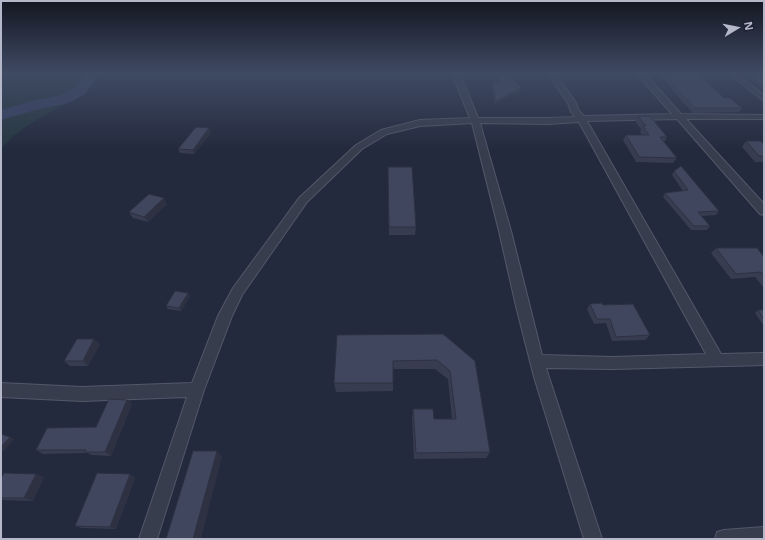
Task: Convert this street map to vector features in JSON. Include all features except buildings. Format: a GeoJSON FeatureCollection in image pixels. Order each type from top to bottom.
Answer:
{"type":"FeatureCollection","features":[{"type":"Feature","properties":{"kind":"street"},"geometry":{"type":"LineString","coordinates":[[466,99],[475,120],[537,361],[593,539]]}},
{"type":"Feature","properties":{"kind":"street"},"geometry":{"type":"LineString","coordinates":[[569,99],[575,112],[582,119],[717,360]]}},
{"type":"Feature","properties":{"kind":"street"},"geometry":{"type":"LineString","coordinates":[[664,99],[764,211]]}},
{"type":"Feature","properties":{"kind":"street"},"geometry":{"type":"LineString","coordinates":[[148,539],[197,390],[225,316],[237,292],[303,200],[359,147],[384,132],[420,123],[475,120],[548,121],[680,117],[764,117]]}},
{"type":"Feature","properties":{"kind":"street"},"geometry":{"type":"LineString","coordinates":[[537,361],[613,363],[764,359]]}},
{"type":"Feature","properties":{"kind":"street"},"geometry":{"type":"LineString","coordinates":[[1,390],[82,394],[197,390]]}},
{"type":"Feature","properties":{"kind":"street"},"geometry":{"type":"LineString","coordinates":[[724,539],[764,536]]}},
{"type":"Feature","properties":{"kind":"shaded area"},"geometry":{"type":"Polygon","coordinates":[[[1,99],[73,99],[28,125],[1,148],[1,99]]]}},
{"type":"Feature","properties":{"kind":"waterway"},"geometry":{"type":"LineString","coordinates":[[1,115],[32,106],[65,99]]}}]}
